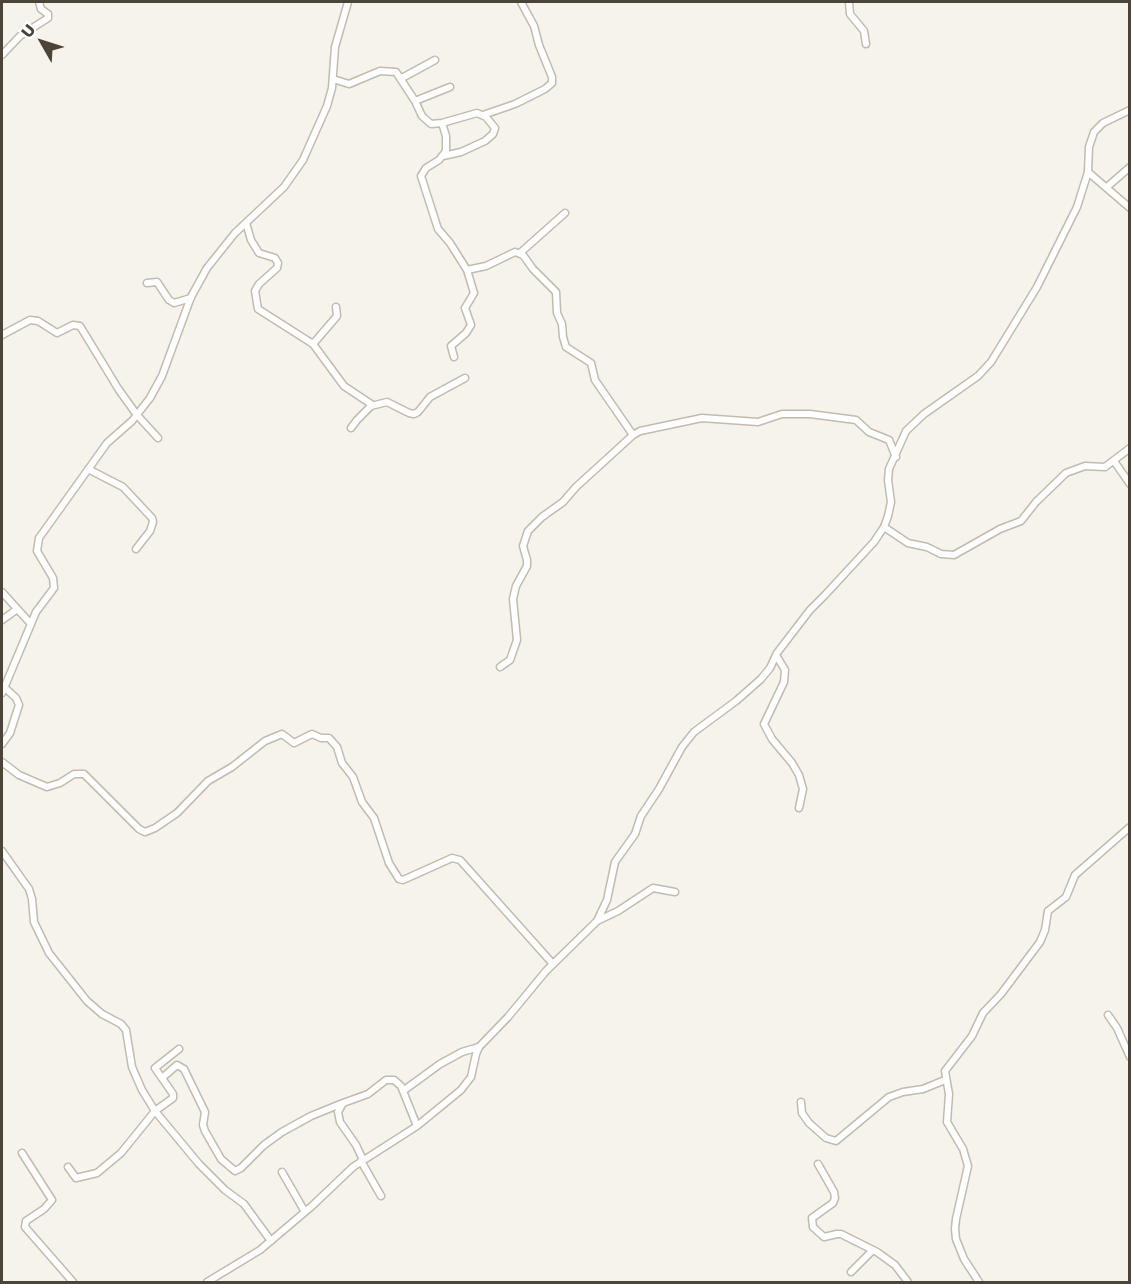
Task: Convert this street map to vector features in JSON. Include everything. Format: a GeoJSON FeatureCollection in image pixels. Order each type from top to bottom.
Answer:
{"type":"FeatureCollection","features":[{"type":"Feature","properties":{"kind":"street"},"geometry":{"type":"LineString","coordinates":[[2,55],[20,36],[48,18],[39,2]]}},
{"type":"Feature","properties":{"kind":"street"},"geometry":{"type":"LineString","coordinates":[[2,744],[10,734],[19,705],[16,698],[3,690],[38,609],[53,591],[55,584],[54,578],[37,551],[37,543],[107,443],[137,415],[162,376],[191,297],[220,250],[284,187],[297,170],[324,114],[334,80],[335,47],[348,2]]}},
{"type":"Feature","properties":{"kind":"street"},"geometry":{"type":"LineString","coordinates":[[334,80],[347,84],[380,71],[396,72],[402,78],[424,119],[432,123],[442,123],[472,114],[483,115],[515,104],[552,83],[534,26],[521,2]]}},
{"type":"Feature","properties":{"kind":"street"},"geometry":{"type":"LineString","coordinates":[[849,2],[850,14],[864,31],[866,44]]}},
{"type":"Feature","properties":{"kind":"street"},"geometry":{"type":"LineString","coordinates":[[402,78],[435,60]]}},
{"type":"Feature","properties":{"kind":"street"},"geometry":{"type":"LineString","coordinates":[[415,100],[450,87]]}},
{"type":"Feature","properties":{"kind":"street"},"geometry":{"type":"LineString","coordinates":[[207,1282],[244,1262],[272,1241],[362,1161],[441,1108],[471,1077],[479,1047],[553,964],[597,921],[608,900],[615,862],[635,834],[641,816],[687,739],[756,685],[810,609],[856,562],[884,527],[891,502],[888,475],[903,436],[912,424],[978,376],[991,362],[1046,271],[1077,207],[1088,172],[1089,147],[1094,132],[1103,123],[1130,110]]}},
{"type":"Feature","properties":{"kind":"street"},"geometry":{"type":"LineString","coordinates":[[454,357],[451,346],[466,333],[471,325],[465,308],[474,293],[467,270],[438,229],[421,174],[443,156],[461,152],[489,137],[495,130],[495,126],[483,115]]}},
{"type":"Feature","properties":{"kind":"street"},"geometry":{"type":"LineString","coordinates":[[442,123],[446,136],[446,151],[443,156]]}},
{"type":"Feature","properties":{"kind":"street"},"geometry":{"type":"LineString","coordinates":[[1107,187],[1130,167]]}},
{"type":"Feature","properties":{"kind":"street"},"geometry":{"type":"LineString","coordinates":[[1088,172],[1130,208]]}},
{"type":"Feature","properties":{"kind":"street"},"geometry":{"type":"LineString","coordinates":[[467,270],[486,266],[508,254],[520,253],[565,213]]}},
{"type":"Feature","properties":{"kind":"street"},"geometry":{"type":"LineString","coordinates":[[246,223],[251,240],[259,253],[275,258],[278,263],[277,268],[259,284],[255,291],[258,309],[313,344],[340,382],[367,399],[371,406]]}},
{"type":"Feature","properties":{"kind":"street"},"geometry":{"type":"LineString","coordinates":[[520,253],[556,292],[557,313],[567,347],[591,363],[595,380],[633,435]]}},
{"type":"Feature","properties":{"kind":"street"},"geometry":{"type":"LineString","coordinates":[[147,283],[153,281],[159,283],[169,300],[174,303],[191,297]]}},
{"type":"Feature","properties":{"kind":"street"},"geometry":{"type":"LineString","coordinates":[[313,344],[337,316],[336,307]]}},
{"type":"Feature","properties":{"kind":"street"},"geometry":{"type":"LineString","coordinates":[[2,334],[30,320],[38,321],[57,333],[73,325],[80,326],[118,390],[158,438]]}},
{"type":"Feature","properties":{"kind":"street"},"geometry":{"type":"LineString","coordinates":[[351,428],[371,406],[387,402],[414,414],[430,397],[465,378]]}},
{"type":"Feature","properties":{"kind":"street"},"geometry":{"type":"LineString","coordinates":[[500,667],[510,660],[517,640],[513,599],[516,586],[527,566],[523,546],[531,528],[561,504],[576,487],[633,435],[647,429],[702,418],[758,422],[782,414],[828,415],[853,419],[869,432],[886,438],[891,443],[896,458]]}},
{"type":"Feature","properties":{"kind":"street"},"geometry":{"type":"LineString","coordinates":[[884,527],[908,543],[927,547],[941,554],[954,555],[1000,529],[1021,521],[1036,502],[1066,473],[1084,466],[1105,467],[1130,448]]}},
{"type":"Feature","properties":{"kind":"street"},"geometry":{"type":"LineString","coordinates":[[1114,461],[1130,484]]}},
{"type":"Feature","properties":{"kind":"street"},"geometry":{"type":"LineString","coordinates":[[88,469],[123,487],[152,518],[150,531],[136,549]]}},
{"type":"Feature","properties":{"kind":"street"},"geometry":{"type":"LineString","coordinates":[[2,592],[31,624]]}},
{"type":"Feature","properties":{"kind":"street"},"geometry":{"type":"LineString","coordinates":[[2,620],[16,610]]}},
{"type":"Feature","properties":{"kind":"street"},"geometry":{"type":"LineString","coordinates":[[776,655],[785,670],[784,682],[764,724],[772,739],[799,775],[803,789],[800,808]]}},
{"type":"Feature","properties":{"kind":"street"},"geometry":{"type":"LineString","coordinates":[[2,762],[19,775],[46,787],[60,783],[74,774],[84,774],[139,829],[145,832],[177,813],[211,779],[228,770],[265,741],[279,734],[285,735],[294,743],[312,734],[321,738],[329,738],[336,744],[341,761],[352,774],[362,802],[374,818],[389,863],[400,880],[445,860],[455,858],[460,860],[553,964]]}},
{"type":"Feature","properties":{"kind":"street"},"geometry":{"type":"LineString","coordinates":[[979,1282],[964,1260],[956,1239],[956,1219],[968,1166],[963,1149],[947,1122],[949,1094],[945,1080],[946,1068],[972,1036],[983,1012],[1001,994],[1040,942],[1045,930],[1048,911],[1066,897],[1075,874],[1130,827]]}},
{"type":"Feature","properties":{"kind":"street"},"geometry":{"type":"LineString","coordinates":[[2,851],[29,889],[34,922],[49,953],[87,1001],[126,1030],[132,1067],[155,1111],[199,1164],[225,1190],[244,1204],[272,1241]]}},
{"type":"Feature","properties":{"kind":"street"},"geometry":{"type":"LineString","coordinates":[[597,921],[618,911],[653,888],[675,892]]}},
{"type":"Feature","properties":{"kind":"street"},"geometry":{"type":"LineString","coordinates":[[1108,1015],[1117,1028],[1130,1057]]}},
{"type":"Feature","properties":{"kind":"street"},"geometry":{"type":"LineString","coordinates":[[403,1092],[440,1064],[462,1052],[479,1047]]}},
{"type":"Feature","properties":{"kind":"street"},"geometry":{"type":"LineString","coordinates":[[68,1167],[76,1178],[97,1173],[121,1153],[155,1111],[174,1097],[155,1067],[179,1049]]}},
{"type":"Feature","properties":{"kind":"street"},"geometry":{"type":"LineString","coordinates":[[162,1078],[177,1065],[184,1069],[205,1112],[203,1125],[205,1131],[221,1159],[235,1171],[241,1168],[264,1144],[282,1132],[311,1116],[368,1094],[389,1079],[399,1084],[417,1126]]}},
{"type":"Feature","properties":{"kind":"street"},"geometry":{"type":"LineString","coordinates":[[801,1102],[802,1113],[809,1123],[826,1138],[836,1141],[889,1097],[923,1089],[945,1080]]}},
{"type":"Feature","properties":{"kind":"street"},"geometry":{"type":"LineString","coordinates":[[343,1103],[338,1112],[339,1122],[356,1145],[381,1196]]}},
{"type":"Feature","properties":{"kind":"street"},"geometry":{"type":"LineString","coordinates":[[22,1153],[52,1200],[44,1209],[26,1221],[25,1227],[73,1282]]}},
{"type":"Feature","properties":{"kind":"street"},"geometry":{"type":"LineString","coordinates":[[818,1164],[835,1198],[833,1203],[812,1218],[813,1227],[824,1238],[837,1233],[873,1250],[895,1265],[908,1282]]}},
{"type":"Feature","properties":{"kind":"street"},"geometry":{"type":"LineString","coordinates":[[282,1172],[305,1212]]}},
{"type":"Feature","properties":{"kind":"street"},"geometry":{"type":"LineString","coordinates":[[851,1272],[873,1250]]}}]}
